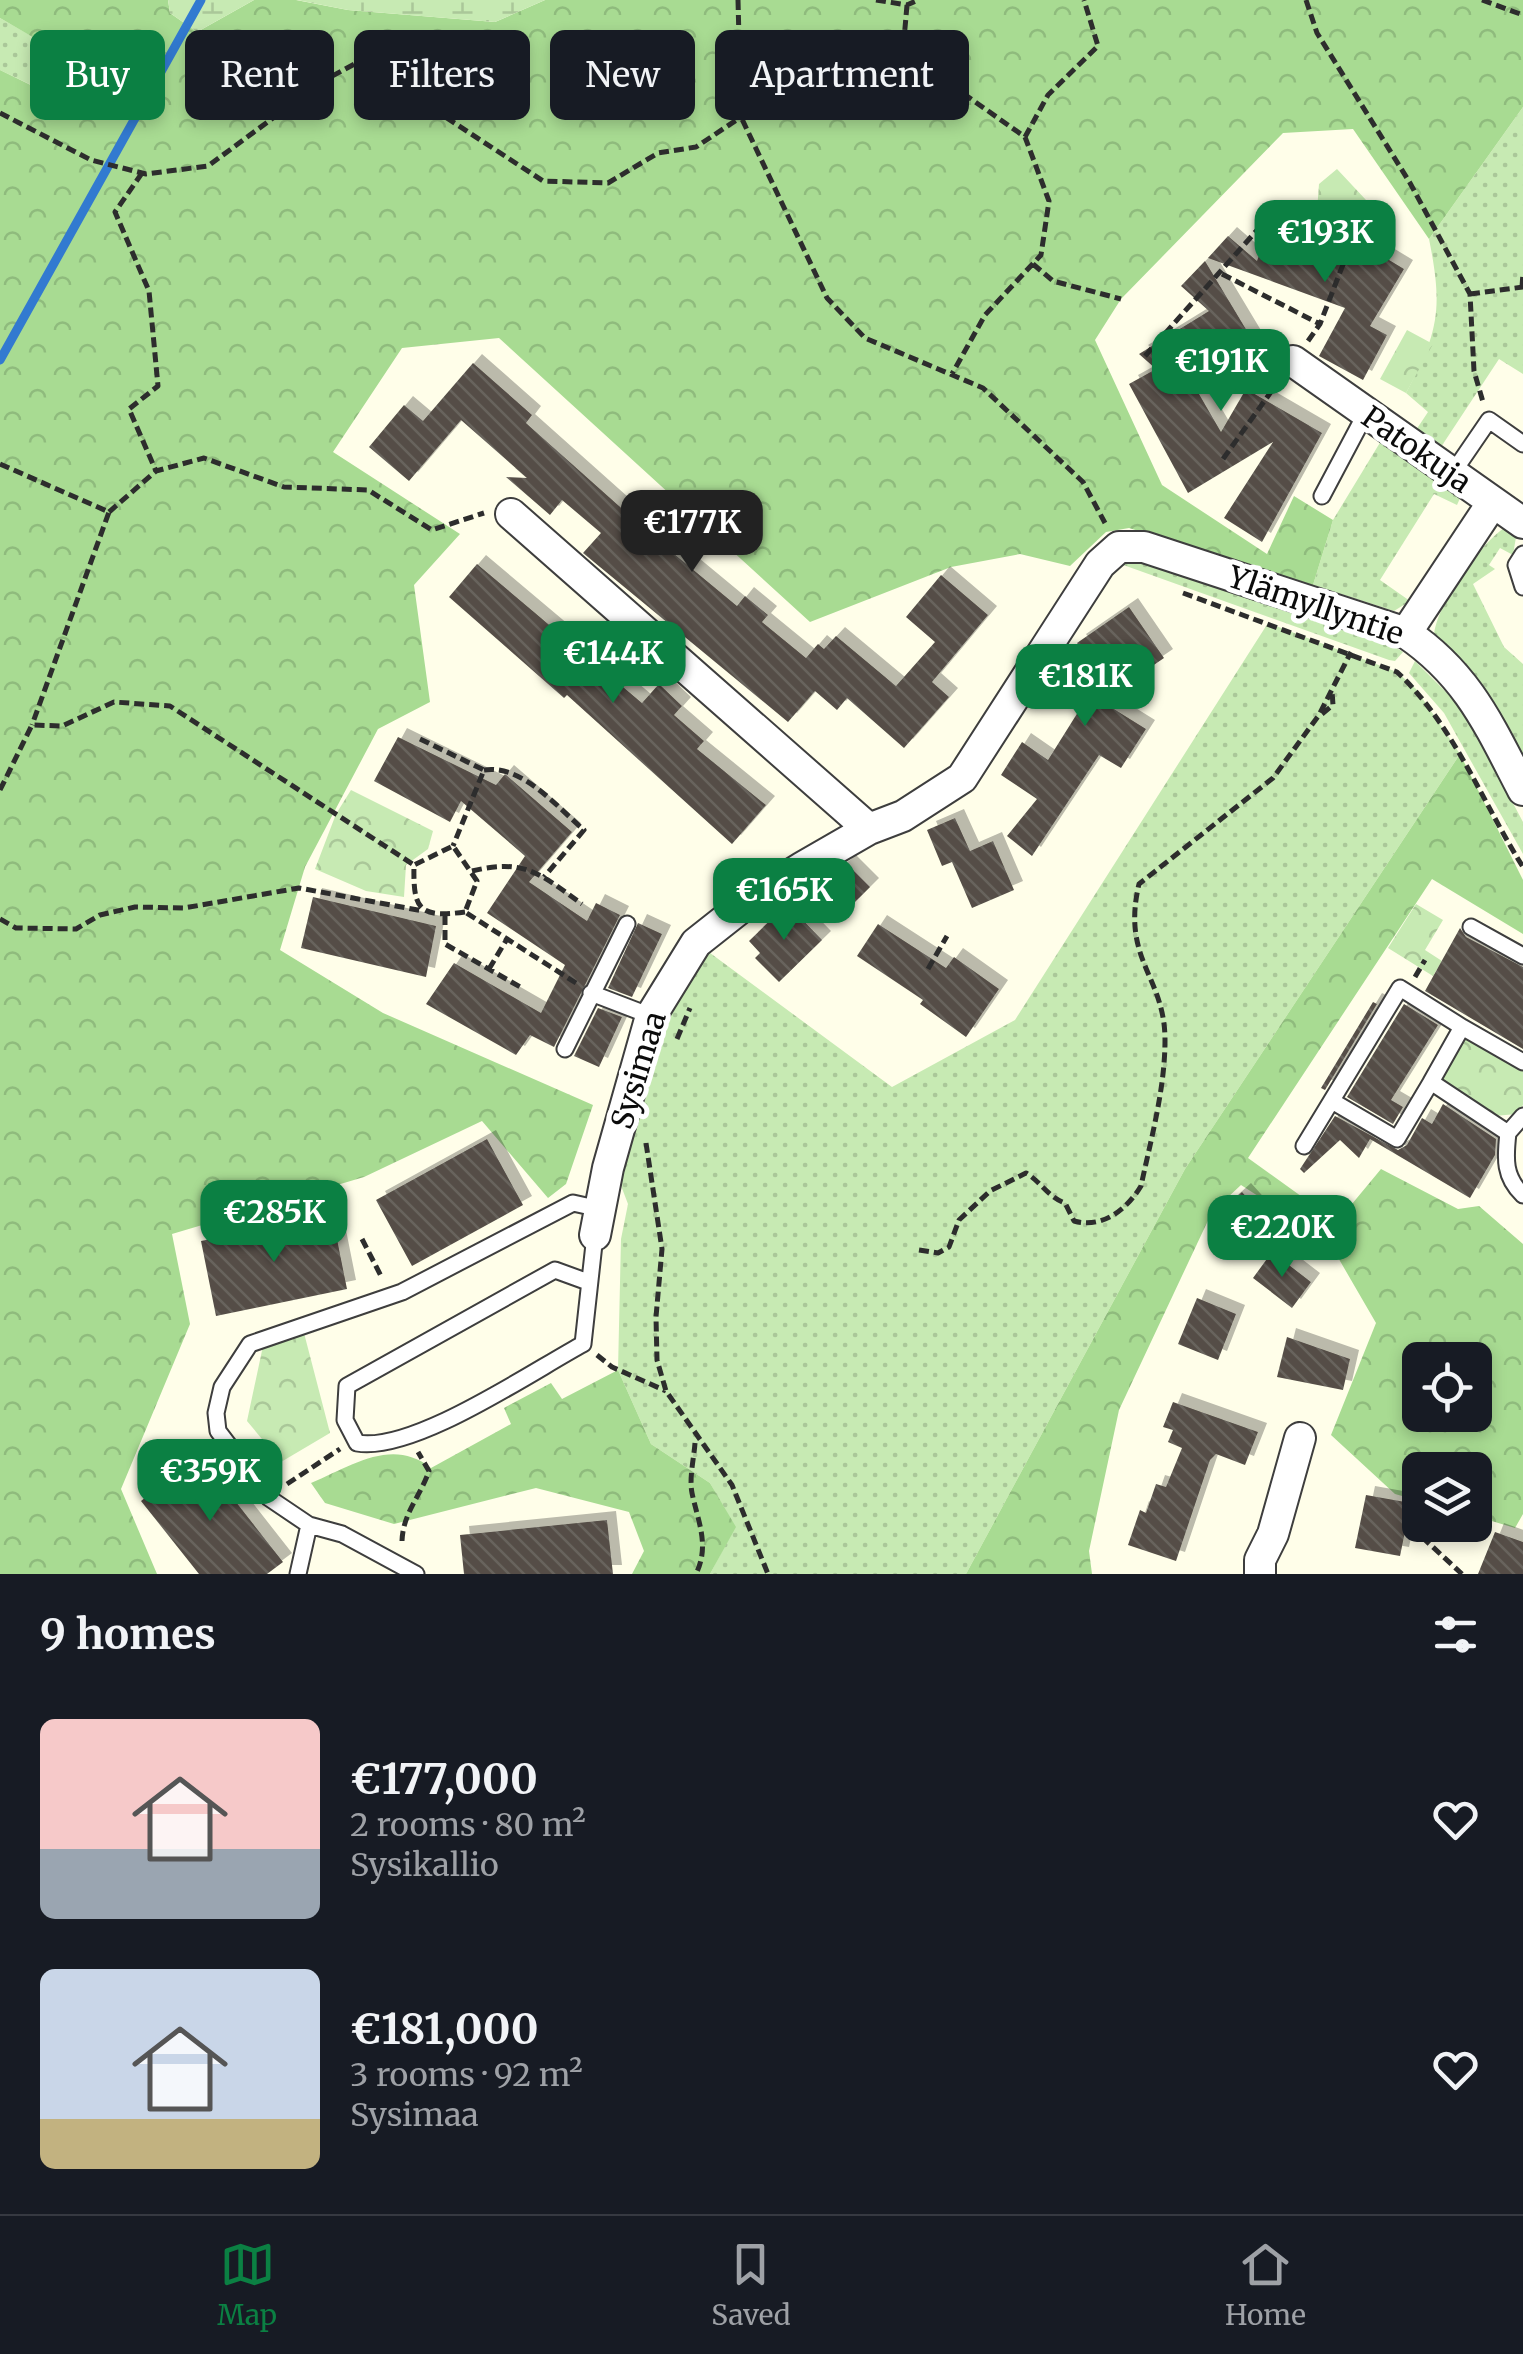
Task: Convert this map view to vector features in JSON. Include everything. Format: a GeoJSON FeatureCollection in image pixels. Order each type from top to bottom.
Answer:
{"type":"FeatureCollection","features":[{"type":"Feature","properties":{"kind":"street","name":"Patokuja"},"geometry":{"type":"LineString","coordinates":[[1293,361],[1523,523]]}},
{"type":"Feature","properties":{"kind":"street","name":"Patokuja"},"geometry":{"type":"LineString","coordinates":[[1406,632],[1493,502]]}},
{"type":"Feature","properties":{"kind":"street"},"geometry":{"type":"LineString","coordinates":[[512,514],[869,829]]}},
{"type":"Feature","properties":{"kind":"street","name":"Ylämyllyntie"},"geometry":{"type":"LineString","coordinates":[[1109,556],[1144,547],[1406,632],[1441,657],[1467,686],[1523,790]]}},
{"type":"Feature","properties":{"kind":"street","name":"Sysimaa"},"geometry":{"type":"LineString","coordinates":[[598,1222],[652,1016],[668,982],[696,943],[753,898],[869,829],[903,816],[962,778],[1109,556]]}},
{"type":"Feature","properties":{"kind":"street"},"geometry":{"type":"LineString","coordinates":[[1260,1574],[1260,1560],[1272,1534],[1300,1438]]}},
{"type":"Feature","properties":{"kind":"lane"},"geometry":{"type":"LineString","coordinates":[[1322,496],[1366,413]]}},
{"type":"Feature","properties":{"kind":"lane"},"geometry":{"type":"LineString","coordinates":[[1452,474],[1489,420],[1523,444]]}},
{"type":"Feature","properties":{"kind":"lane"},"geometry":{"type":"LineString","coordinates":[[1523,554],[1516,565],[1523,587]]}},
{"type":"Feature","properties":{"kind":"lane"},"geometry":{"type":"LineString","coordinates":[[1044,649],[1074,664]]}},
{"type":"Feature","properties":{"kind":"lane"},"geometry":{"type":"LineString","coordinates":[[1028,676],[1056,690]]}},
{"type":"Feature","properties":{"kind":"lane"},"geometry":{"type":"LineString","coordinates":[[564,1050],[627,924]]}},
{"type":"Feature","properties":{"kind":"lane"},"geometry":{"type":"LineString","coordinates":[[1471,926],[1523,956]]}},
{"type":"Feature","properties":{"kind":"lane"},"geometry":{"type":"LineString","coordinates":[[1304,1146],[1400,988],[1523,1062]]}},
{"type":"Feature","properties":{"kind":"lane"},"geometry":{"type":"LineString","coordinates":[[591,993],[652,1016]]}},
{"type":"Feature","properties":{"kind":"lane"},"geometry":{"type":"LineString","coordinates":[[1332,1101],[1397,1139],[1462,1028]]}},
{"type":"Feature","properties":{"kind":"lane"},"geometry":{"type":"LineString","coordinates":[[1431,1082],[1508,1134]]}},
{"type":"Feature","properties":{"kind":"lane"},"geometry":{"type":"LineString","coordinates":[[1523,1116],[1508,1134],[1505,1164],[1512,1184],[1523,1195]]}},
{"type":"Feature","properties":{"kind":"lane"},"geometry":{"type":"LineString","coordinates":[[410,1571],[342,1534],[309,1526],[270,1498],[218,1430],[216,1412],[222,1387],[250,1344],[391,1296],[573,1203],[598,1222],[583,1344],[410,1438],[376,1446],[357,1443],[346,1420],[347,1386],[556,1270],[588,1282]]}},
{"type":"Feature","properties":{"kind":"lane"},"geometry":{"type":"LineString","coordinates":[[298,1574],[309,1526]]}},
{"type":"Feature","properties":{"kind":"path"},"geometry":{"type":"LineString","coordinates":[[738,0],[739,30]]}},
{"type":"Feature","properties":{"kind":"path"},"geometry":{"type":"LineString","coordinates":[[876,0],[908,4],[918,0]]}},
{"type":"Feature","properties":{"kind":"path"},"geometry":{"type":"LineString","coordinates":[[1026,138],[1048,96],[1098,46],[1084,0]]}},
{"type":"Feature","properties":{"kind":"path"},"geometry":{"type":"LineString","coordinates":[[1306,0],[1316,34],[1410,183],[1470,294],[1474,371],[1489,420]]}},
{"type":"Feature","properties":{"kind":"path"},"geometry":{"type":"LineString","coordinates":[[1482,0],[1523,16]]}},
{"type":"Feature","properties":{"kind":"path"},"geometry":{"type":"LineString","coordinates":[[908,4],[902,51],[1026,138],[1049,201],[1040,255],[986,315],[952,374]]}},
{"type":"Feature","properties":{"kind":"path"},"geometry":{"type":"LineString","coordinates":[[0,112],[91,160],[142,173],[208,166],[323,80],[360,61],[543,181],[608,183],[658,153],[696,147],[736,120]]}},
{"type":"Feature","properties":{"kind":"path"},"geometry":{"type":"LineString","coordinates":[[742,120],[827,298],[866,338],[982,388],[1084,482],[1109,556]]}},
{"type":"Feature","properties":{"kind":"path"},"geometry":{"type":"LineString","coordinates":[[142,173],[115,212],[150,292],[158,386],[129,409],[156,471]]}},
{"type":"Feature","properties":{"kind":"path"},"geometry":{"type":"LineString","coordinates":[[1145,356],[1259,228]]}},
{"type":"Feature","properties":{"kind":"path"},"geometry":{"type":"LineString","coordinates":[[1223,459],[1320,324],[1352,244]]}},
{"type":"Feature","properties":{"kind":"path"},"geometry":{"type":"LineString","coordinates":[[1033,264],[1053,280],[1122,299]]}},
{"type":"Feature","properties":{"kind":"path"},"geometry":{"type":"LineString","coordinates":[[1470,294],[1522,287],[1523,273]]}},
{"type":"Feature","properties":{"kind":"path"},"geometry":{"type":"LineString","coordinates":[[1222,274],[1320,324]]}},
{"type":"Feature","properties":{"kind":"path"},"geometry":{"type":"LineString","coordinates":[[0,790],[32,725],[109,512],[156,471],[204,458],[284,487],[368,490],[432,530],[475,513],[512,514]]}},
{"type":"Feature","properties":{"kind":"path"},"geometry":{"type":"LineString","coordinates":[[0,464],[109,512]]}},
{"type":"Feature","properties":{"kind":"path"},"geometry":{"type":"LineString","coordinates":[[1174,590],[1397,672],[1416,689],[1460,754],[1523,867]]}},
{"type":"Feature","properties":{"kind":"path"},"geometry":{"type":"LineString","coordinates":[[919,1250],[938,1253],[949,1247],[959,1220],[1012,1176],[1026,1173],[1033,1177],[1054,1200],[1065,1204],[1074,1221],[1085,1224],[1104,1221],[1130,1203],[1142,1186],[1165,1040],[1160,1005],[1133,935],[1139,884],[1273,778],[1319,715],[1351,652]]}},
{"type":"Feature","properties":{"kind":"path"},"geometry":{"type":"LineString","coordinates":[[32,725],[62,726],[114,702],[170,706],[414,865]]}},
{"type":"Feature","properties":{"kind":"path"},"geometry":{"type":"LineString","coordinates":[[420,739],[484,770],[500,767],[530,784],[584,830],[544,877]]}},
{"type":"Feature","properties":{"kind":"path"},"geometry":{"type":"LineString","coordinates":[[414,865],[453,846],[484,770]]}},
{"type":"Feature","properties":{"kind":"path"},"geometry":{"type":"LineString","coordinates":[[453,846],[477,881],[464,912]]}},
{"type":"Feature","properties":{"kind":"path"},"geometry":{"type":"LineString","coordinates":[[472,871],[507,863],[544,877],[582,904]]}},
{"type":"Feature","properties":{"kind":"path"},"geometry":{"type":"LineString","coordinates":[[414,865],[415,899],[423,910]]}},
{"type":"Feature","properties":{"kind":"path"},"geometry":{"type":"LineString","coordinates":[[0,919],[16,928],[76,929],[100,915],[135,907],[184,908],[299,888],[445,915],[464,912],[591,993]]}},
{"type":"Feature","properties":{"kind":"path"},"geometry":{"type":"LineString","coordinates":[[445,915],[445,944],[522,988]]}},
{"type":"Feature","properties":{"kind":"path"},"geometry":{"type":"LineString","coordinates":[[928,969],[947,936]]}},
{"type":"Feature","properties":{"kind":"path"},"geometry":{"type":"LineString","coordinates":[[488,969],[507,940]]}},
{"type":"Feature","properties":{"kind":"path"},"geometry":{"type":"LineString","coordinates":[[668,982],[686,994],[691,1012],[671,1050]]}},
{"type":"Feature","properties":{"kind":"path"},"geometry":{"type":"LineString","coordinates":[[642,1131],[660,1218],[662,1248],[656,1317],[658,1360],[666,1391],[696,1440],[732,1485],[768,1574]]}},
{"type":"Feature","properties":{"kind":"path"},"geometry":{"type":"LineString","coordinates":[[362,1239],[391,1296]]}},
{"type":"Feature","properties":{"kind":"path"},"geometry":{"type":"LineString","coordinates":[[583,1344],[612,1366],[666,1391]]}},
{"type":"Feature","properties":{"kind":"path"},"geometry":{"type":"LineString","coordinates":[[696,1440],[691,1488],[703,1529],[702,1560],[696,1574]]}},
{"type":"Feature","properties":{"kind":"path"},"geometry":{"type":"LineString","coordinates":[[279,1490],[314,1462]]}},
{"type":"Feature","properties":{"kind":"path"},"geometry":{"type":"LineString","coordinates":[[410,1571],[402,1536],[407,1510],[420,1496],[429,1471]]}},
{"type":"Feature","properties":{"kind":"path"},"geometry":{"type":"LineString","coordinates":[[1427,1542],[1462,1574]]}},
{"type":"Feature","properties":{"kind":"green space"},"geometry":{"type":"Polygon","coordinates":[[[0,0],[168,0],[170,13],[194,30],[185,30],[185,120],[334,120],[334,30],[201,30],[254,0],[296,0],[348,10],[495,22],[545,0],[1523,0],[1523,107],[1429,239],[1353,129],[1283,133],[1121,299],[1095,340],[1162,485],[1267,554],[1294,496],[1333,520],[1313,585],[1129,528],[1106,532],[1070,566],[1020,554],[951,567],[810,622],[499,338],[402,348],[333,452],[460,534],[414,585],[430,702],[378,729],[305,867],[280,950],[383,1013],[593,1105],[566,1184],[548,1198],[482,1121],[364,1177],[172,1234],[190,1324],[121,1489],[157,1574],[0,1574],[0,70],[30,85],[30,120],[165,120],[165,30],[30,30],[30,36],[0,18],[0,0]]]}},
{"type":"Feature","properties":{"kind":"green space"},"geometry":{"type":"Polygon","coordinates":[[[168,0],[254,0],[201,30],[194,30],[170,13],[168,0]]]}},
{"type":"Feature","properties":{"kind":"green space"},"geometry":{"type":"Polygon","coordinates":[[[297,0],[545,0],[495,22],[348,10],[297,0]]]}},
{"type":"Feature","properties":{"kind":"green space"},"geometry":{"type":"Polygon","coordinates":[[[0,18],[30,35],[30,85],[0,70],[0,18]]]}},
{"type":"Feature","properties":{"kind":"green space"},"geometry":{"type":"Polygon","coordinates":[[[1523,107],[1523,374],[1499,359],[1441,447],[1414,433],[1428,412],[1406,393],[1425,353],[1435,319],[1436,284],[1429,239],[1523,107]]]}},
{"type":"Feature","properties":{"kind":"green space"},"geometry":{"type":"Polygon","coordinates":[[[1337,169],[1395,231],[1380,240],[1351,244],[1317,211],[1319,184],[1337,169]]]}},
{"type":"Feature","properties":{"kind":"green space"},"geometry":{"type":"Polygon","coordinates":[[[1407,330],[1433,344],[1406,393],[1380,379],[1407,330]]]}},
{"type":"Feature","properties":{"kind":"green space"},"geometry":{"type":"Polygon","coordinates":[[[1384,436],[1461,496],[1457,505],[1434,494],[1380,580],[1410,601],[1394,611],[1313,585],[1333,520],[1384,436]]]}},
{"type":"Feature","properties":{"kind":"green space"},"geometry":{"type":"Polygon","coordinates":[[[1507,526],[1517,531],[1513,555],[1500,548],[1489,565],[1495,569],[1473,584],[1504,647],[1523,664],[1523,767],[1434,637],[1442,609],[1461,576],[1507,526]]]}},
{"type":"Feature","properties":{"kind":"green space"},"geometry":{"type":"Polygon","coordinates":[[[1133,555],[1382,639],[1403,652],[1395,661],[1389,660],[1115,562],[1133,555]]]}},
{"type":"Feature","properties":{"kind":"green space"},"geometry":{"type":"Polygon","coordinates":[[[1268,623],[1397,672],[1416,689],[1460,754],[1185,1169],[966,1574],[710,1574],[735,1527],[710,1483],[651,1444],[618,1370],[621,1239],[628,1204],[615,1170],[660,1019],[706,950],[892,1087],[1015,1020],[1268,623]]]}},
{"type":"Feature","properties":{"kind":"green space"},"geometry":{"type":"Polygon","coordinates":[[[1415,661],[1458,704],[1490,760],[1523,822],[1523,854],[1444,713],[1409,673],[1415,661]]]}},
{"type":"Feature","properties":{"kind":"green space"},"geometry":{"type":"Polygon","coordinates":[[[1460,754],[1523,880],[1523,934],[1432,879],[1248,1158],[1337,1222],[1381,1169],[1458,1209],[1479,1206],[1523,1244],[1523,1514],[1515,1528],[1492,1521],[1492,1452],[1402,1452],[1402,1496],[1395,1494],[1331,1435],[1376,1323],[1329,1242],[1241,1185],[1212,1212],[1119,1410],[1089,1551],[1092,1574],[966,1574],[1185,1169],[1460,754]]]}},
{"type":"Feature","properties":{"kind":"green space"},"geometry":{"type":"Polygon","coordinates":[[[351,790],[433,831],[428,849],[406,865],[404,897],[366,891],[315,869],[336,814],[351,790]]]}},
{"type":"Feature","properties":{"kind":"green space"},"geometry":{"type":"Polygon","coordinates":[[[1416,904],[1443,920],[1425,950],[1442,961],[1433,976],[1388,948],[1416,904]]]}},
{"type":"Feature","properties":{"kind":"green space"},"geometry":{"type":"Polygon","coordinates":[[[1466,1036],[1523,1071],[1523,1105],[1516,1114],[1495,1116],[1443,1083],[1442,1071],[1466,1036]]]}},
{"type":"Feature","properties":{"kind":"green space"},"geometry":{"type":"Polygon","coordinates":[[[304,1333],[330,1433],[281,1462],[247,1421],[263,1346],[304,1333]]]}},
{"type":"Feature","properties":{"kind":"green space"},"geometry":{"type":"Polygon","coordinates":[[[618,1370],[651,1444],[710,1483],[736,1527],[710,1574],[632,1574],[644,1551],[629,1512],[536,1488],[394,1524],[325,1503],[311,1483],[372,1457],[387,1455],[416,1459],[431,1468],[511,1424],[504,1408],[551,1383],[562,1399],[618,1370]]]}},
{"type":"Feature","properties":{"kind":"building"},"geometry":{"type":"Polygon","coordinates":[[[1273,216],[1315,231],[1314,236],[1360,255],[1366,246],[1404,269],[1370,326],[1387,335],[1363,380],[1319,356],[1345,308],[1208,258],[1228,236],[1257,261],[1273,216]]]}},
{"type":"Feature","properties":{"kind":"building"},"geometry":{"type":"Polygon","coordinates":[[[1205,261],[1256,346],[1252,350],[1244,342],[1188,375],[1221,432],[1246,389],[1322,433],[1262,542],[1224,518],[1273,442],[1188,493],[1129,384],[1156,369],[1139,354],[1209,311],[1181,286],[1205,261]]]}},
{"type":"Feature","properties":{"kind":"building"},"geometry":{"type":"Polygon","coordinates":[[[473,363],[532,415],[526,423],[656,539],[737,606],[745,596],[768,615],[762,622],[806,658],[818,644],[824,649],[836,636],[896,686],[935,642],[906,617],[941,575],[988,615],[932,682],[949,697],[904,748],[847,698],[837,710],[815,691],[788,722],[583,553],[601,533],[562,500],[550,515],[506,477],[527,478],[461,420],[409,481],[369,447],[404,405],[423,421],[473,363]]]}},
{"type":"Feature","properties":{"kind":"building"},"geometry":{"type":"Polygon","coordinates":[[[477,564],[642,703],[659,684],[682,706],[674,715],[704,741],[697,749],[766,805],[732,844],[567,695],[564,698],[449,597],[477,564]]]}},
{"type":"Feature","properties":{"kind":"building"},"geometry":{"type":"Polygon","coordinates":[[[1129,607],[1164,658],[1101,701],[1146,729],[1121,768],[1099,755],[1032,856],[1007,836],[1037,799],[1001,775],[1022,742],[1048,760],[1100,677],[1077,643],[1129,607]]]}},
{"type":"Feature","properties":{"kind":"building"},"geometry":{"type":"Polygon","coordinates":[[[398,737],[496,785],[505,774],[572,832],[529,882],[587,921],[596,903],[620,915],[554,1047],[530,1035],[516,1055],[426,1004],[454,963],[541,1013],[565,965],[487,913],[525,856],[461,801],[450,822],[374,781],[398,737]]]}},
{"type":"Feature","properties":{"kind":"building"},"geometry":{"type":"Polygon","coordinates":[[[955,818],[970,851],[993,841],[1014,890],[972,908],[952,862],[942,866],[927,830],[955,818]]]}},
{"type":"Feature","properties":{"kind":"building"},"geometry":{"type":"Polygon","coordinates":[[[847,864],[870,887],[850,907],[825,882],[847,864]]]}},
{"type":"Feature","properties":{"kind":"building"},"geometry":{"type":"Polygon","coordinates":[[[313,897],[436,926],[426,977],[301,948],[313,897]]]}},
{"type":"Feature","properties":{"kind":"building"},"geometry":{"type":"Polygon","coordinates":[[[787,904],[822,940],[779,982],[755,958],[760,953],[749,941],[787,904]]]}},
{"type":"Feature","properties":{"kind":"building"},"geometry":{"type":"Polygon","coordinates":[[[638,923],[662,934],[632,997],[608,988],[638,923]]]}},
{"type":"Feature","properties":{"kind":"building"},"geometry":{"type":"Polygon","coordinates":[[[878,924],[946,968],[954,957],[999,989],[966,1037],[920,1004],[923,1000],[857,956],[878,924]]]}},
{"type":"Feature","properties":{"kind":"building"},"geometry":{"type":"Polygon","coordinates":[[[1460,928],[1466,937],[1523,967],[1523,1049],[1425,991],[1460,928]]]}},
{"type":"Feature","properties":{"kind":"building"},"geometry":{"type":"Polygon","coordinates":[[[1373,1002],[1377,1004],[1325,1090],[1321,1088],[1373,1002]]]}},
{"type":"Feature","properties":{"kind":"building"},"geometry":{"type":"Polygon","coordinates":[[[1404,1004],[1438,1025],[1391,1100],[1403,1107],[1393,1124],[1347,1097],[1404,1004]]]}},
{"type":"Feature","properties":{"kind":"building"},"geometry":{"type":"Polygon","coordinates":[[[598,1008],[622,1017],[599,1067],[574,1056],[598,1008]]]}},
{"type":"Feature","properties":{"kind":"building"},"geometry":{"type":"Polygon","coordinates":[[[1443,1104],[1496,1139],[1495,1155],[1470,1198],[1370,1139],[1359,1158],[1340,1140],[1304,1173],[1300,1169],[1335,1116],[1398,1150],[1407,1145],[1422,1118],[1432,1124],[1443,1104]]]}},
{"type":"Feature","properties":{"kind":"building"},"geometry":{"type":"Polygon","coordinates":[[[487,1139],[523,1205],[412,1266],[376,1200],[487,1139]]]}},
{"type":"Feature","properties":{"kind":"building"},"geometry":{"type":"Polygon","coordinates":[[[1242,1192],[1260,1212],[1239,1230],[1221,1211],[1242,1192]]]}},
{"type":"Feature","properties":{"kind":"building"},"geometry":{"type":"Polygon","coordinates":[[[332,1214],[347,1289],[216,1316],[201,1241],[332,1214]]]}},
{"type":"Feature","properties":{"kind":"building"},"geometry":{"type":"Polygon","coordinates":[[[1272,1252],[1311,1282],[1292,1308],[1253,1278],[1272,1252]]]}},
{"type":"Feature","properties":{"kind":"building"},"geometry":{"type":"Polygon","coordinates":[[[1197,1298],[1236,1314],[1218,1360],[1178,1344],[1197,1298]]]}},
{"type":"Feature","properties":{"kind":"building"},"geometry":{"type":"Polygon","coordinates":[[[1287,1337],[1350,1359],[1343,1390],[1277,1377],[1287,1337]]]}},
{"type":"Feature","properties":{"kind":"building"},"geometry":{"type":"Polygon","coordinates":[[[1173,1402],[1258,1432],[1245,1465],[1216,1454],[1210,1460],[1176,1561],[1128,1545],[1140,1510],[1146,1513],[1156,1484],[1166,1487],[1182,1448],[1168,1442],[1173,1430],[1163,1427],[1173,1402]]]}},
{"type":"Feature","properties":{"kind":"building"},"geometry":{"type":"Polygon","coordinates":[[[199,1455],[283,1562],[267,1574],[199,1574],[141,1501],[199,1455]]]}},
{"type":"Feature","properties":{"kind":"building"},"geometry":{"type":"Polygon","coordinates":[[[1366,1495],[1402,1501],[1400,1556],[1355,1548],[1366,1495]]]}},
{"type":"Feature","properties":{"kind":"building"},"geometry":{"type":"Polygon","coordinates":[[[607,1520],[613,1574],[464,1574],[460,1535],[607,1520]]]}},
{"type":"Feature","properties":{"kind":"building"},"geometry":{"type":"Polygon","coordinates":[[[1495,1532],[1523,1542],[1523,1574],[1478,1574],[1495,1532]]]}},
{"type":"Feature","properties":{"kind":"waterway"},"geometry":{"type":"LineString","coordinates":[[0,360],[201,0]]}}]}
